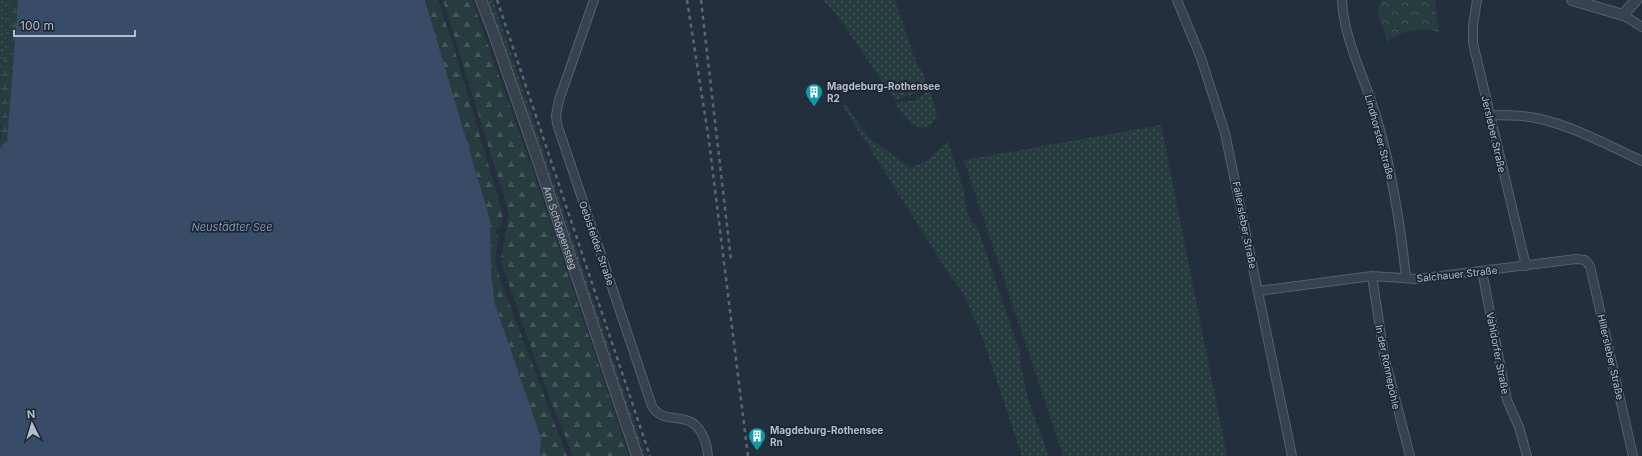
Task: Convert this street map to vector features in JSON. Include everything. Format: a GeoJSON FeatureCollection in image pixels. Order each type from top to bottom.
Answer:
{"type":"FeatureCollection","features":[{"type":"Feature","properties":{"kind":"street","name":"Am Schöppensteg"},"geometry":{"type":"LineString","coordinates":[[480,0],[494,34],[534,148],[637,456]]}},
{"type":"Feature","properties":{"kind":"street","name":"Oebisfelder Straße"},"geometry":{"type":"LineString","coordinates":[[594,0],[559,100],[556,122],[652,406],[656,412],[665,418],[686,420],[697,426],[703,438],[708,456]]}},
{"type":"Feature","properties":{"kind":"street","name":"Fallersleber Straße"},"geometry":{"type":"LineString","coordinates":[[1176,0],[1196,45],[1218,108],[1235,176],[1292,456]]}},
{"type":"Feature","properties":{"kind":"street","name":"Lindhorster Straße"},"geometry":{"type":"LineString","coordinates":[[1342,0],[1350,42],[1376,116],[1388,162],[1399,216],[1406,277]]}},
{"type":"Feature","properties":{"kind":"street","name":"Jersleber Straße"},"geometry":{"type":"LineString","coordinates":[[1477,0],[1472,25],[1474,43],[1526,266]]}},
{"type":"Feature","properties":{"kind":"street"},"geometry":{"type":"LineString","coordinates":[[1572,0],[1623,15],[1642,27]]}},
{"type":"Feature","properties":{"kind":"street"},"geometry":{"type":"LineString","coordinates":[[1623,15],[1636,0]]}},
{"type":"Feature","properties":{"kind":"street"},"geometry":{"type":"LineString","coordinates":[[1490,115],[1521,116],[1555,123],[1642,161]]}},
{"type":"Feature","properties":{"kind":"street","name":"Salchauer Straße"},"geometry":{"type":"LineString","coordinates":[[1258,291],[1372,276],[1406,277],[1416,279],[1576,259],[1585,260]]}},
{"type":"Feature","properties":{"kind":"street","name":"Hillersleber Straße"},"geometry":{"type":"LineString","coordinates":[[1585,260],[1590,266],[1633,456]]}},
{"type":"Feature","properties":{"kind":"street","name":"Vahldorfer Straße"},"geometry":{"type":"LineString","coordinates":[[1482,271],[1507,400],[1519,427],[1527,456]]}},
{"type":"Feature","properties":{"kind":"street","name":"In der Rönnepöhle"},"geometry":{"type":"LineString","coordinates":[[1372,276],[1383,350],[1410,456]]}},
{"type":"Feature","properties":{"kind":"green space"},"geometry":{"type":"Polygon","coordinates":[[[0,0],[6,0],[6,42],[0,84],[0,0]]]}},
{"type":"Feature","properties":{"kind":"green space"},"geometry":{"type":"Polygon","coordinates":[[[6,0],[18,0],[7,142],[0,148],[0,84],[6,42],[6,0]]]}},
{"type":"Feature","properties":{"kind":"green space"},"geometry":{"type":"Polygon","coordinates":[[[425,0],[438,0],[453,45],[503,218],[500,228],[497,228],[495,234],[498,235],[495,260],[500,279],[567,456],[540,456],[541,438],[495,304],[491,274],[490,220],[425,0]]]}},
{"type":"Feature","properties":{"kind":"green space"},"geometry":{"type":"Polygon","coordinates":[[[443,0],[472,0],[534,174],[629,456],[573,456],[543,381],[503,268],[501,258],[509,215],[443,0]]]}},
{"type":"Feature","properties":{"kind":"green space"},"geometry":{"type":"Polygon","coordinates":[[[487,0],[493,0],[646,456],[641,456],[487,0]]]}},
{"type":"Feature","properties":{"kind":"green space"},"geometry":{"type":"Polygon","coordinates":[[[823,0],[895,0],[913,55],[924,76],[927,89],[895,100],[837,15],[823,0]]]}},
{"type":"Feature","properties":{"kind":"green space"},"geometry":{"type":"Polygon","coordinates":[[[1383,0],[1435,0],[1439,32],[1425,29],[1412,30],[1387,41],[1377,9],[1383,0]]]}},
{"type":"Feature","properties":{"kind":"green space"},"geometry":{"type":"Polygon","coordinates":[[[930,89],[937,116],[931,124],[926,127],[914,125],[895,103],[915,100],[930,89]]]}},
{"type":"Feature","properties":{"kind":"green space"},"geometry":{"type":"Polygon","coordinates":[[[846,104],[862,129],[874,142],[910,168],[928,160],[948,141],[964,192],[966,208],[971,220],[978,229],[1020,352],[1021,367],[1029,403],[1049,456],[1022,456],[983,339],[964,294],[951,277],[843,106],[846,104]]]}},
{"type":"Feature","properties":{"kind":"green space"},"geometry":{"type":"Polygon","coordinates":[[[1161,125],[1227,456],[1063,456],[964,160],[1161,125]]]}},
{"type":"Feature","properties":{"kind":"water","name":"Neustädter See"},"geometry":{"type":"Polygon","coordinates":[[[18,0],[425,0],[490,220],[491,274],[495,304],[541,438],[540,456],[0,456],[0,148],[7,142],[18,0]]]}},
{"type":"Feature","properties":{"kind":"railway"},"geometry":{"type":"LineString","coordinates":[[497,0],[650,456]]}},
{"type":"Feature","properties":{"kind":"railway"},"geometry":{"type":"LineString","coordinates":[[687,0],[709,141],[748,456]]}},
{"type":"Feature","properties":{"kind":"railway"},"geometry":{"type":"LineString","coordinates":[[701,0],[731,260]]}},
{"type":"Feature","properties":{"kind":"place","name":"Magdeburg-Rothensee R2"},"geometry":{"type":"Point","coordinates":[814,107]}},
{"type":"Feature","properties":{"kind":"place","name":"Magdeburg-Rothensee Rn"},"geometry":{"type":"Point","coordinates":[757,451]}}]}
